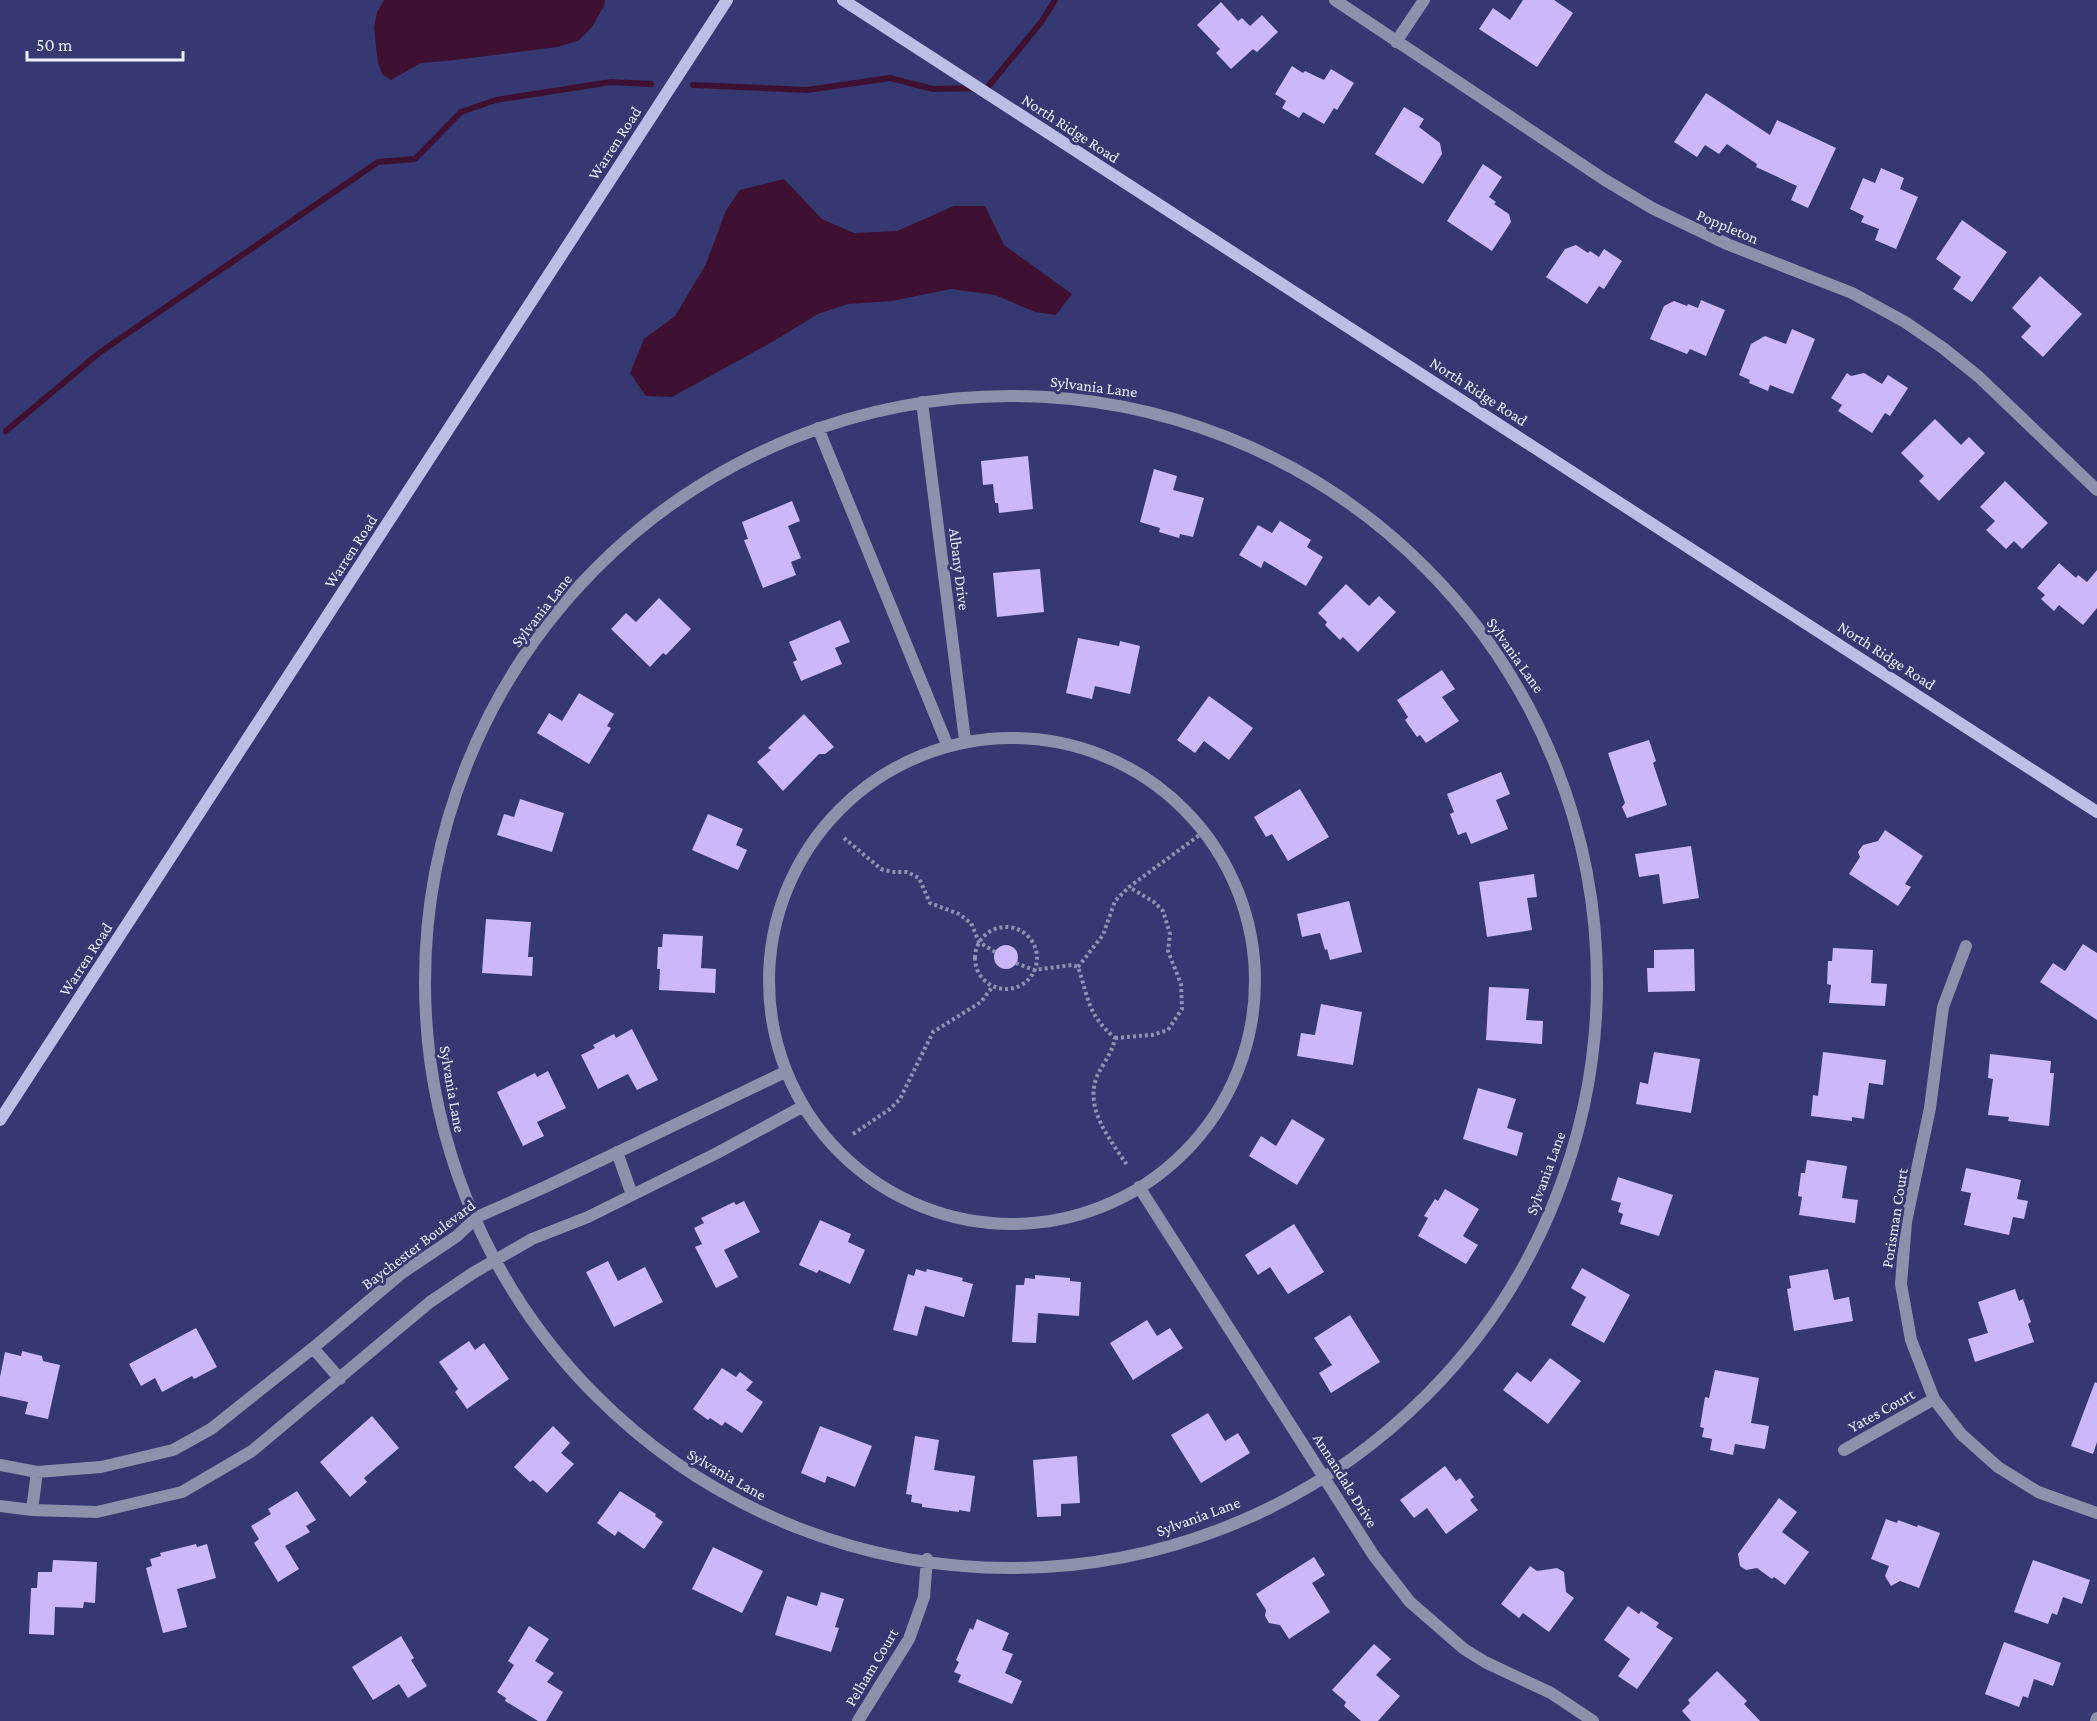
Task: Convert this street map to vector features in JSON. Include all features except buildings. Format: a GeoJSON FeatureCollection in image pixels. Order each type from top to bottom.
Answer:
{"type":"FeatureCollection","features":[{"type":"Feature","properties":{"kind":"street","name":"Warren Road"},"geometry":{"type":"LineString","coordinates":[[0,1120],[727,0]]}},
{"type":"Feature","properties":{"kind":"street","name":"North Ridge Road"},"geometry":{"type":"LineString","coordinates":[[843,0],[2097,812]]}},
{"type":"Feature","properties":{"kind":"street","name":"Poppleton"},"geometry":{"type":"LineString","coordinates":[[1335,0],[1605,180],[1652,208],[1727,244],[1852,293],[1905,322],[1943,348],[1979,377],[2097,490]]}},
{"type":"Feature","properties":{"kind":"street"},"geometry":{"type":"LineString","coordinates":[[1396,42],[1424,0]]}},
{"type":"Feature","properties":{"kind":"street","name":"Sylvania Lane"},"geometry":{"type":"LineString","coordinates":[[1062,396],[1153,410],[1250,443],[1359,511],[1436,577],[1475,624],[1524,690],[1556,756],[1578,819],[1596,909],[1599,1010],[1586,1105],[1554,1206],[1506,1297],[1460,1359],[1400,1421],[1325,1478],[1228,1526],[1147,1551],[1050,1566],[952,1564],[927,1559],[892,1557],[800,1530],[739,1502],[678,1464],[622,1421],[591,1391],[559,1355],[509,1285],[478,1217],[466,1203],[440,1125],[430,1071],[424,1009],[425,945],[431,891],[443,835],[482,729],[532,645],[564,602],[608,557],[669,508],[741,463],[818,428],[869,413],[922,402],[964,397],[1062,396]]}},
{"type":"Feature","properties":{"kind":"street","name":"Albany Drive"},"geometry":{"type":"LineString","coordinates":[[922,402],[964,740]]}},
{"type":"Feature","properties":{"kind":"street"},"geometry":{"type":"LineString","coordinates":[[818,428],[946,742]]}},
{"type":"Feature","properties":{"kind":"street"},"geometry":{"type":"LineString","coordinates":[[1028,737],[1083,746],[1134,768],[1179,801],[1215,844],[1241,894],[1254,948],[1255,1004],[1242,1059],[1218,1109],[1183,1153],[1139,1187],[1121,1199],[1092,1212],[1058,1220],[1023,1225],[983,1224],[958,1220],[889,1193],[865,1177],[834,1150],[800,1108],[783,1073],[771,1029],[770,981],[774,935],[787,891],[808,850],[836,814],[870,783],[946,742],[964,740],[1028,737]]}},
{"type":"Feature","properties":{"kind":"street","name":"Porisman Court"},"geometry":{"type":"LineString","coordinates":[[1966,946],[1943,1007],[1930,1108],[1906,1222],[1900,1284],[1911,1340],[1934,1399],[1961,1434],[1998,1467],[2038,1492],[2097,1513]]}},
{"type":"Feature","properties":{"kind":"street","name":"Baychester Boulevard"},"geometry":{"type":"LineString","coordinates":[[0,1464],[37,1472],[101,1467],[173,1450],[211,1429],[402,1273],[457,1236],[478,1217],[783,1073]]}},
{"type":"Feature","properties":{"kind":"street"},"geometry":{"type":"LineString","coordinates":[[0,1506],[32,1510],[96,1512],[182,1492],[252,1451],[452,1286],[532,1239],[588,1217],[717,1153],[800,1108]]}},
{"type":"Feature","properties":{"kind":"street"},"geometry":{"type":"LineString","coordinates":[[616,1152],[633,1195]]}},
{"type":"Feature","properties":{"kind":"street","name":"Annandale Drive"},"geometry":{"type":"LineString","coordinates":[[1139,1187],[1374,1556],[1410,1602],[1464,1649],[1485,1662],[1551,1693],[1593,1721]]}},
{"type":"Feature","properties":{"kind":"street"},"geometry":{"type":"LineString","coordinates":[[313,1348],[340,1379]]}},
{"type":"Feature","properties":{"kind":"street","name":"Yates Court"},"geometry":{"type":"LineString","coordinates":[[1844,1450],[1934,1399]]}},
{"type":"Feature","properties":{"kind":"street"},"geometry":{"type":"LineString","coordinates":[[32,1510],[37,1472]]}},
{"type":"Feature","properties":{"kind":"street","name":"Pelham Court"},"geometry":{"type":"LineString","coordinates":[[858,1721],[909,1639],[924,1597],[927,1559]]}},
{"type":"Feature","properties":{"kind":"path"},"geometry":{"type":"LineString","coordinates":[[1078,967],[1103,935],[1115,901],[1129,887],[1205,831]]}},
{"type":"Feature","properties":{"kind":"path"},"geometry":{"type":"LineString","coordinates":[[844,838],[881,869],[907,872],[919,878],[930,903],[959,915],[971,923],[979,942],[995,952]]}},
{"type":"Feature","properties":{"kind":"path"},"geometry":{"type":"LineString","coordinates":[[1114,1038],[1152,1035],[1168,1030],[1182,1009],[1181,984],[1168,951],[1170,934],[1163,911],[1154,902],[1129,887]]}},
{"type":"Feature","properties":{"kind":"path"},"geometry":{"type":"LineString","coordinates":[[1005,927],[1024,933],[1035,950],[1034,970],[1022,985],[1003,989],[993,986],[985,981],[978,972],[975,962],[979,942],[995,929],[1005,927]]}},
{"type":"Feature","properties":{"kind":"path"},"geometry":{"type":"LineString","coordinates":[[1016,963],[1034,970],[1072,964],[1078,967],[1097,1022],[1114,1038],[1114,1044],[1096,1079],[1093,1102],[1095,1112],[1127,1165]]}},
{"type":"Feature","properties":{"kind":"path"},"geometry":{"type":"LineString","coordinates":[[853,1134],[890,1109],[900,1099],[933,1032],[981,1002],[993,986]]}},
{"type":"Feature","properties":{"kind":"shaded area"},"geometry":{"type":"Polygon","coordinates":[[[384,0],[605,0],[592,27],[578,41],[557,47],[421,63],[391,80],[382,74],[378,63],[374,28],[377,12],[384,0]]]}},
{"type":"Feature","properties":{"kind":"shaded area"},"geometry":{"type":"Polygon","coordinates":[[[784,179],[822,219],[854,233],[897,231],[954,206],[985,206],[1004,245],[1072,294],[1056,315],[1035,312],[995,295],[951,289],[892,301],[848,304],[818,314],[672,397],[646,396],[630,373],[644,339],[675,316],[706,264],[726,210],[740,190],[784,179]]]}},
{"type":"Feature","properties":{"kind":"waterway"},"geometry":{"type":"LineString","coordinates":[[693,85],[807,90],[890,78],[933,89],[987,88],[1042,21],[1055,0]]}},
{"type":"Feature","properties":{"kind":"waterway"},"geometry":{"type":"LineString","coordinates":[[6,431],[99,353],[378,162],[415,159],[461,112],[496,100],[611,82],[651,84]]}}]}
